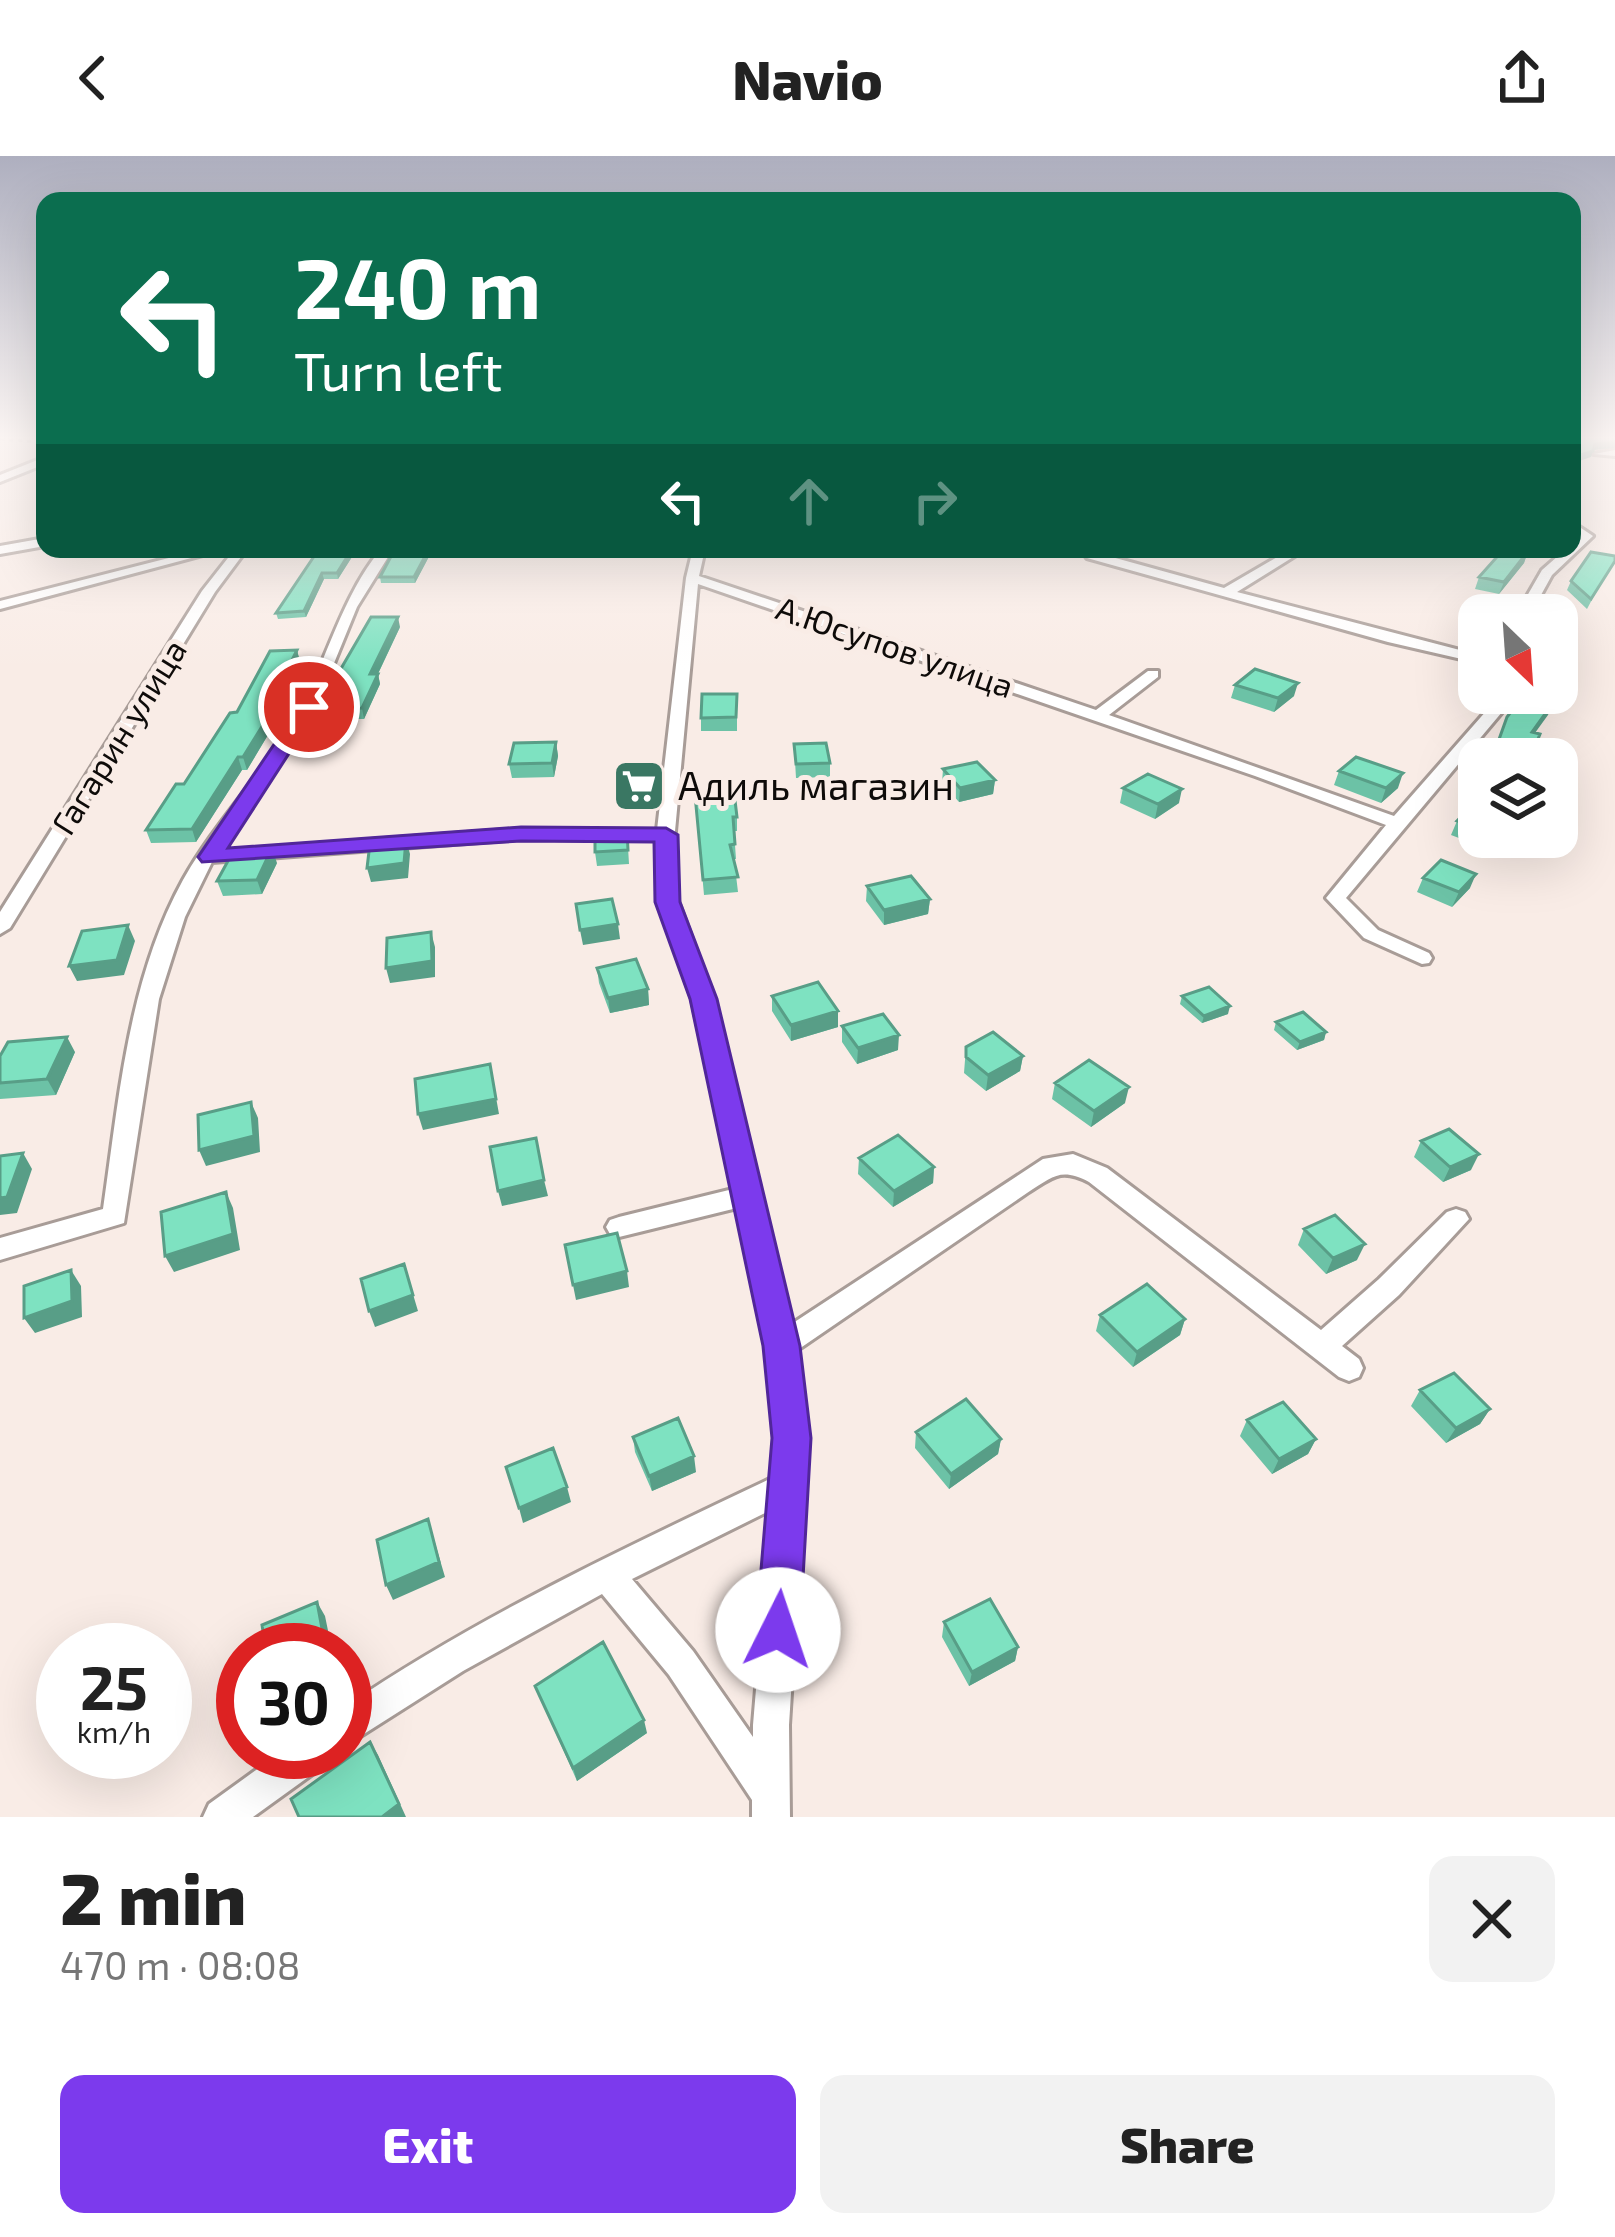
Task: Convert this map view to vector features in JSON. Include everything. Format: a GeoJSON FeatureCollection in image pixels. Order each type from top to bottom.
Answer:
{"type":"FeatureCollection","features":[{"type":"Feature","properties":{"kind":"street"},"geometry":{"type":"LineString","coordinates":[[0,550],[36,544]]}},
{"type":"Feature","properties":{"kind":"street"},"geometry":{"type":"LineString","coordinates":[[0,605],[184,558]]}},
{"type":"Feature","properties":{"kind":"street","name":"Гагарин улица"},"geometry":{"type":"LineString","coordinates":[[0,928],[234,558]]}},
{"type":"Feature","properties":{"kind":"street"},"geometry":{"type":"LineString","coordinates":[[0,1249],[116,1216],[144,1017],[160,952],[195,875],[309,707],[351,602],[382,558]]}},
{"type":"Feature","properties":{"kind":"street"},"geometry":{"type":"LineString","coordinates":[[697,558],[666,835],[668,902],[704,999],[782,1346],[791,1438],[771,1725],[771,1806]]}},
{"type":"Feature","properties":{"kind":"street"},"geometry":{"type":"LineString","coordinates":[[1102,558],[1458,652]]}},
{"type":"Feature","properties":{"kind":"street"},"geometry":{"type":"LineString","coordinates":[[1227,592],[1285,558]]}},
{"type":"Feature","properties":{"kind":"street"},"geometry":{"type":"LineString","coordinates":[[1534,594],[1563,558]]}},
{"type":"Feature","properties":{"kind":"street","name":"А.Юсупов улица"},"geometry":{"type":"LineString","coordinates":[[692,578],[1397,823]]}},
{"type":"Feature","properties":{"kind":"street"},"geometry":{"type":"LineString","coordinates":[[1098,716],[1153,674]]}},
{"type":"Feature","properties":{"kind":"street"},"geometry":{"type":"LineString","coordinates":[[1422,958],[1371,934],[1336,898],[1493,714]]}},
{"type":"Feature","properties":{"kind":"street"},"geometry":{"type":"LineString","coordinates":[[210,857],[389,847],[438,839],[666,835]]}},
{"type":"Feature","properties":{"kind":"street"},"geometry":{"type":"LineString","coordinates":[[782,1346],[1018,1186],[1052,1166],[1072,1163],[1098,1175],[1147,1210],[1349,1368]]}},
{"type":"Feature","properties":{"kind":"street"},"geometry":{"type":"LineString","coordinates":[[620,1227],[746,1196]]}},
{"type":"Feature","properties":{"kind":"street"},"geometry":{"type":"LineString","coordinates":[[1322,1346],[1456,1219]]}},
{"type":"Feature","properties":{"kind":"street"},"geometry":{"type":"LineString","coordinates":[[372,1708],[607,1574],[788,1486]]}},
{"type":"Feature","properties":{"kind":"street"},"geometry":{"type":"LineString","coordinates":[[607,1574],[694,1679],[771,1806]]}},
{"type":"Feature","properties":{"kind":"street"},"geometry":{"type":"LineString","coordinates":[[222,1817],[275,1779]]}},
{"type":"Feature","properties":{"kind":"building"},"geometry":{"type":"Polygon","coordinates":[[[1591,552],[1615,556],[1615,561],[1591,599],[1571,581],[1591,552]]]}},
{"type":"Feature","properties":{"kind":"building"},"geometry":{"type":"Polygon","coordinates":[[[313,558],[346,558],[337,573],[322,573],[304,611],[276,613],[313,558]]]}},
{"type":"Feature","properties":{"kind":"building"},"geometry":{"type":"Polygon","coordinates":[[[390,558],[424,558],[414,577],[380,577],[390,558]]]}},
{"type":"Feature","properties":{"kind":"building"},"geometry":{"type":"Polygon","coordinates":[[[1496,558],[1523,558],[1504,582],[1479,577],[1496,558]]]}},
{"type":"Feature","properties":{"kind":"building"},"geometry":{"type":"Polygon","coordinates":[[[371,617],[398,617],[370,674],[378,674],[362,708],[331,709],[344,684],[332,684],[371,617]]]}},
{"type":"Feature","properties":{"kind":"building"},"geometry":{"type":"Polygon","coordinates":[[[297,650],[279,687],[287,686],[192,829],[146,830],[176,784],[184,784],[230,713],[237,712],[270,651],[297,650]]]}},
{"type":"Feature","properties":{"kind":"building"},"geometry":{"type":"Polygon","coordinates":[[[1255,669],[1298,683],[1278,698],[1235,685],[1255,669]]]}},
{"type":"Feature","properties":{"kind":"building"},"geometry":{"type":"Polygon","coordinates":[[[702,694],[737,694],[736,717],[701,718],[702,694]]]}},
{"type":"Feature","properties":{"kind":"building"},"geometry":{"type":"Polygon","coordinates":[[[1545,714],[1532,732],[1540,734],[1538,738],[1500,738],[1507,717],[1545,714]]]}},
{"type":"Feature","properties":{"kind":"building"},"geometry":{"type":"Polygon","coordinates":[[[556,742],[552,763],[509,764],[514,743],[556,742]]]}},
{"type":"Feature","properties":{"kind":"building"},"geometry":{"type":"Polygon","coordinates":[[[826,743],[830,763],[796,764],[794,744],[826,743]]]}},
{"type":"Feature","properties":{"kind":"building"},"geometry":{"type":"Polygon","coordinates":[[[1356,757],[1403,773],[1386,788],[1339,771],[1356,757]]]}},
{"type":"Feature","properties":{"kind":"building"},"geometry":{"type":"Polygon","coordinates":[[[977,762],[995,780],[960,788],[943,769],[977,762]]]}},
{"type":"Feature","properties":{"kind":"building"},"geometry":{"type":"Polygon","coordinates":[[[1148,774],[1182,789],[1158,804],[1123,788],[1148,774]]]}},
{"type":"Feature","properties":{"kind":"building"},"geometry":{"type":"Polygon","coordinates":[[[734,792],[735,844],[730,845],[738,877],[703,880],[695,795],[734,792]]]}},
{"type":"Feature","properties":{"kind":"building"},"geometry":{"type":"Polygon","coordinates":[[[627,830],[628,850],[595,852],[595,832],[627,830]]]}},
{"type":"Feature","properties":{"kind":"building"},"geometry":{"type":"Polygon","coordinates":[[[406,839],[404,863],[367,868],[370,843],[406,839]]]}},
{"type":"Feature","properties":{"kind":"building"},"geometry":{"type":"Polygon","coordinates":[[[272,848],[257,880],[217,881],[234,850],[272,848]]]}},
{"type":"Feature","properties":{"kind":"building"},"geometry":{"type":"Polygon","coordinates":[[[1441,860],[1476,874],[1459,892],[1423,878],[1441,860]]]}},
{"type":"Feature","properties":{"kind":"building"},"geometry":{"type":"Polygon","coordinates":[[[911,876],[930,899],[884,910],[867,886],[911,876]]]}},
{"type":"Feature","properties":{"kind":"building"},"geometry":{"type":"Polygon","coordinates":[[[612,899],[618,924],[580,930],[576,904],[612,899]]]}},
{"type":"Feature","properties":{"kind":"building"},"geometry":{"type":"Polygon","coordinates":[[[128,925],[117,960],[69,966],[82,931],[128,925]]]}},
{"type":"Feature","properties":{"kind":"building"},"geometry":{"type":"Polygon","coordinates":[[[431,932],[432,961],[386,968],[387,938],[431,932]]]}},
{"type":"Feature","properties":{"kind":"building"},"geometry":{"type":"Polygon","coordinates":[[[636,959],[648,989],[608,998],[597,968],[636,959]]]}},
{"type":"Feature","properties":{"kind":"building"},"geometry":{"type":"Polygon","coordinates":[[[818,982],[838,1011],[791,1025],[772,996],[818,982]]]}},
{"type":"Feature","properties":{"kind":"building"},"geometry":{"type":"Polygon","coordinates":[[[1209,987],[1230,1006],[1204,1016],[1182,996],[1209,987]]]}},
{"type":"Feature","properties":{"kind":"building"},"geometry":{"type":"Polygon","coordinates":[[[1303,1012],[1326,1032],[1300,1042],[1276,1022],[1303,1012]]]}},
{"type":"Feature","properties":{"kind":"building"},"geometry":{"type":"Polygon","coordinates":[[[883,1014],[899,1035],[858,1048],[842,1026],[883,1014]]]}},
{"type":"Feature","properties":{"kind":"building"},"geometry":{"type":"Polygon","coordinates":[[[993,1032],[1023,1056],[988,1075],[966,1057],[966,1047],[993,1032]]]}},
{"type":"Feature","properties":{"kind":"building"},"geometry":{"type":"Polygon","coordinates":[[[67,1037],[47,1079],[0,1083],[0,1056],[8,1042],[67,1037]]]}},
{"type":"Feature","properties":{"kind":"building"},"geometry":{"type":"Polygon","coordinates":[[[1089,1060],[1129,1087],[1094,1111],[1055,1083],[1089,1060]]]}},
{"type":"Feature","properties":{"kind":"building"},"geometry":{"type":"Polygon","coordinates":[[[490,1064],[496,1099],[418,1114],[415,1079],[490,1064]]]}},
{"type":"Feature","properties":{"kind":"building"},"geometry":{"type":"Polygon","coordinates":[[[251,1102],[254,1136],[199,1150],[198,1115],[251,1102]]]}},
{"type":"Feature","properties":{"kind":"building"},"geometry":{"type":"Polygon","coordinates":[[[1449,1129],[1479,1154],[1450,1167],[1421,1141],[1449,1129]]]}},
{"type":"Feature","properties":{"kind":"building"},"geometry":{"type":"Polygon","coordinates":[[[898,1135],[934,1167],[894,1191],[859,1158],[898,1135]]]}},
{"type":"Feature","properties":{"kind":"building"},"geometry":{"type":"Polygon","coordinates":[[[536,1138],[544,1180],[498,1191],[490,1147],[536,1138]]]}},
{"type":"Feature","properties":{"kind":"building"},"geometry":{"type":"Polygon","coordinates":[[[23,1153],[7,1197],[0,1198],[0,1156],[23,1153]]]}},
{"type":"Feature","properties":{"kind":"building"},"geometry":{"type":"Polygon","coordinates":[[[226,1192],[233,1234],[165,1256],[161,1212],[226,1192]]]}},
{"type":"Feature","properties":{"kind":"building"},"geometry":{"type":"Polygon","coordinates":[[[1335,1215],[1365,1244],[1333,1258],[1304,1229],[1335,1215]]]}},
{"type":"Feature","properties":{"kind":"building"},"geometry":{"type":"Polygon","coordinates":[[[617,1233],[627,1271],[573,1285],[565,1245],[617,1233]]]}},
{"type":"Feature","properties":{"kind":"building"},"geometry":{"type":"Polygon","coordinates":[[[404,1264],[413,1295],[369,1311],[361,1279],[404,1264]]]}},
{"type":"Feature","properties":{"kind":"building"},"geometry":{"type":"Polygon","coordinates":[[[71,1270],[72,1301],[24,1318],[24,1286],[71,1270]]]}},
{"type":"Feature","properties":{"kind":"building"},"geometry":{"type":"Polygon","coordinates":[[[1147,1284],[1185,1319],[1137,1352],[1100,1315],[1147,1284]]]}},
{"type":"Feature","properties":{"kind":"building"},"geometry":{"type":"Polygon","coordinates":[[[1454,1373],[1490,1409],[1456,1428],[1420,1390],[1454,1373]]]}},
{"type":"Feature","properties":{"kind":"building"},"geometry":{"type":"Polygon","coordinates":[[[966,1399],[1001,1439],[951,1474],[916,1432],[966,1399]]]}},
{"type":"Feature","properties":{"kind":"building"},"geometry":{"type":"Polygon","coordinates":[[[1283,1402],[1316,1439],[1279,1459],[1247,1420],[1283,1402]]]}},
{"type":"Feature","properties":{"kind":"building"},"geometry":{"type":"Polygon","coordinates":[[[678,1418],[694,1456],[649,1476],[633,1437],[678,1418]]]}},
{"type":"Feature","properties":{"kind":"building"},"geometry":{"type":"Polygon","coordinates":[[[553,1448],[567,1487],[519,1508],[506,1467],[553,1448]]]}},
{"type":"Feature","properties":{"kind":"building"},"geometry":{"type":"Polygon","coordinates":[[[428,1519],[439,1562],[386,1585],[377,1540],[428,1519]]]}},
{"type":"Feature","properties":{"kind":"building"},"geometry":{"type":"Polygon","coordinates":[[[990,1599],[1018,1647],[972,1672],[944,1622],[990,1599]]]}},
{"type":"Feature","properties":{"kind":"building"},"geometry":{"type":"Polygon","coordinates":[[[317,1602],[321,1623],[267,1623],[317,1602]]]}},
{"type":"Feature","properties":{"kind":"building"},"geometry":{"type":"Polygon","coordinates":[[[603,1642],[644,1720],[573,1768],[535,1686],[603,1642]]]}},
{"type":"Feature","properties":{"kind":"building"},"geometry":{"type":"Polygon","coordinates":[[[372,1746],[399,1804],[382,1817],[299,1817],[291,1799],[319,1779],[372,1779],[372,1746]]]}},
{"type":"Feature","properties":{"kind":"place","name":"Адиль магазин"},"geometry":{"type":"Point","coordinates":[639,786]}},
{"type":"Feature","properties":{"kind":"route"},"geometry":{"type":"LineString","coordinates":[[309,707],[210,857],[521,834],[666,835],[668,902],[704,999],[782,1346],[791,1438],[778,1630]]}}]}
